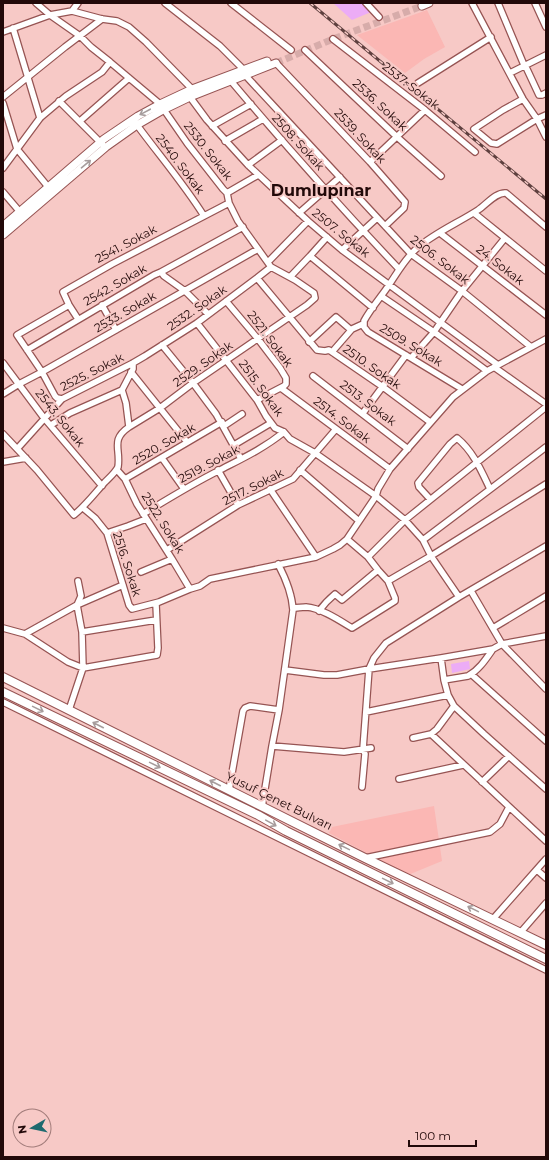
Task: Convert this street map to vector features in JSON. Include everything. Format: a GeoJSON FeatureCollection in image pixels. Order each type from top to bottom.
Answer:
{"type":"FeatureCollection","features":[{"type":"Feature","properties":{"kind":"highway","name":"Yusuf Çenet Bulvarı"},"geometry":{"type":"LineString","coordinates":[[3,677],[365,858],[546,945]]}},
{"type":"Feature","properties":{"kind":"highway","name":"Yusuf Çenet Bulvarı"},"geometry":{"type":"LineString","coordinates":[[3,692],[258,815],[286,831],[546,960]]}},
{"type":"Feature","properties":{"kind":"main road"},"geometry":{"type":"LineString","coordinates":[[3,235],[103,145],[137,125],[161,107],[192,89],[273,61]]}},
{"type":"Feature","properties":{"kind":"main road"},"geometry":{"type":"LineString","coordinates":[[3,226],[138,116],[231,81],[244,72]]}},
{"type":"Feature","properties":{"kind":"street","name":"2530. Sokak"},"geometry":{"type":"LineString","coordinates":[[36,3],[50,15],[80,36],[161,107],[187,143],[223,189],[227,192],[234,213],[269,265]]}},
{"type":"Feature","properties":{"kind":"street"},"geometry":{"type":"LineString","coordinates":[[72,11],[78,3]]}},
{"type":"Feature","properties":{"kind":"street","name":"2506. Sokak"},"geometry":{"type":"LineString","coordinates":[[165,3],[220,46],[411,254],[462,291],[531,347]]}},
{"type":"Feature","properties":{"kind":"street"},"geometry":{"type":"LineString","coordinates":[[231,3],[291,50]]}},
{"type":"Feature","properties":{"kind":"street"},"geometry":{"type":"LineString","coordinates":[[366,3],[379,16]]}},
{"type":"Feature","properties":{"kind":"street"},"geometry":{"type":"LineString","coordinates":[[472,3],[523,99],[546,137]]}},
{"type":"Feature","properties":{"kind":"street"},"geometry":{"type":"LineString","coordinates":[[498,3],[539,95],[546,93]]}},
{"type":"Feature","properties":{"kind":"street"},"geometry":{"type":"LineString","coordinates":[[535,3],[546,26]]}},
{"type":"Feature","properties":{"kind":"street"},"geometry":{"type":"LineString","coordinates":[[3,32],[50,15],[72,11],[102,19],[117,21],[129,27],[146,42],[192,89],[190,97]]}},
{"type":"Feature","properties":{"kind":"street"},"geometry":{"type":"LineString","coordinates":[[3,97],[102,19]]}},
{"type":"Feature","properties":{"kind":"street"},"geometry":{"type":"LineString","coordinates":[[14,28],[40,118]]}},
{"type":"Feature","properties":{"kind":"street"},"geometry":{"type":"LineString","coordinates":[[418,84],[491,37]]}},
{"type":"Feature","properties":{"kind":"street","name":"2537. Sokak"},"geometry":{"type":"LineString","coordinates":[[333,39],[425,110],[475,152]]}},
{"type":"Feature","properties":{"kind":"street","name":"2536. Sokak"},"geometry":{"type":"LineString","coordinates":[[305,50],[396,136],[441,176]]}},
{"type":"Feature","properties":{"kind":"street"},"geometry":{"type":"LineString","coordinates":[[510,73],[546,55]]}},
{"type":"Feature","properties":{"kind":"street","name":"2539. Sokak"},"geometry":{"type":"LineString","coordinates":[[273,61],[370,162],[405,202],[404,208],[384,226]]}},
{"type":"Feature","properties":{"kind":"street"},"geometry":{"type":"LineString","coordinates":[[3,168],[40,118],[59,101],[102,72],[110,62]]}},
{"type":"Feature","properties":{"kind":"street"},"geometry":{"type":"LineString","coordinates":[[80,122],[129,78]]}},
{"type":"Feature","properties":{"kind":"street","name":"2508. Sokak"},"geometry":{"type":"LineString","coordinates":[[231,81],[363,231],[399,269]]}},
{"type":"Feature","properties":{"kind":"street","name":"2507. Sokak"},"geometry":{"type":"LineString","coordinates":[[190,97],[225,141],[258,175],[308,221],[342,250],[546,404]]}},
{"type":"Feature","properties":{"kind":"street"},"geometry":{"type":"LineString","coordinates":[[523,99],[474,129],[491,143],[497,144],[546,115]]}},
{"type":"Feature","properties":{"kind":"street"},"geometry":{"type":"LineString","coordinates":[[59,101],[103,145]]}},
{"type":"Feature","properties":{"kind":"street"},"geometry":{"type":"LineString","coordinates":[[3,102],[17,149],[49,188]]}},
{"type":"Feature","properties":{"kind":"street"},"geometry":{"type":"LineString","coordinates":[[212,126],[251,104]]}},
{"type":"Feature","properties":{"kind":"street"},"geometry":{"type":"LineString","coordinates":[[370,162],[425,110]]}},
{"type":"Feature","properties":{"kind":"street"},"geometry":{"type":"LineString","coordinates":[[225,141],[263,119]]}},
{"type":"Feature","properties":{"kind":"street","name":"2540. Sokak"},"geometry":{"type":"LineString","coordinates":[[137,125],[193,198],[204,216]]}},
{"type":"Feature","properties":{"kind":"street"},"geometry":{"type":"LineString","coordinates":[[248,165],[282,140]]}},
{"type":"Feature","properties":{"kind":"street"},"geometry":{"type":"LineString","coordinates":[[227,192],[258,175]]}},
{"type":"Feature","properties":{"kind":"street"},"geometry":{"type":"LineString","coordinates":[[299,213],[340,177]]}},
{"type":"Feature","properties":{"kind":"street"},"geometry":{"type":"LineString","coordinates":[[3,192],[20,212]]}},
{"type":"Feature","properties":{"kind":"street","name":"2509. Sokak"},"geometry":{"type":"LineString","coordinates":[[462,389],[368,332],[364,327],[364,321],[399,269],[417,248],[474,213],[502,192],[506,193],[546,227]]}},
{"type":"Feature","properties":{"kind":"street","name":"2541. Sokak"},"geometry":{"type":"LineString","coordinates":[[78,319],[63,292],[71,286],[112,264],[230,203]]}},
{"type":"Feature","properties":{"kind":"street"},"geometry":{"type":"LineString","coordinates":[[474,213],[504,238],[545,268]]}},
{"type":"Feature","properties":{"kind":"street"},"geometry":{"type":"LineString","coordinates":[[342,250],[377,218]]}},
{"type":"Feature","properties":{"kind":"street","name":"2532. Sokak"},"geometry":{"type":"LineString","coordinates":[[133,363],[197,323],[257,278],[308,221]]}},
{"type":"Feature","properties":{"kind":"street"},"geometry":{"type":"LineString","coordinates":[[161,272],[243,227]]}},
{"type":"Feature","properties":{"kind":"street","name":"24. Sokak"},"geometry":{"type":"LineString","coordinates":[[440,233],[546,315]]}},
{"type":"Feature","properties":{"kind":"street"},"geometry":{"type":"LineString","coordinates":[[269,265],[275,270],[290,277],[328,237]]}},
{"type":"Feature","properties":{"kind":"street"},"geometry":{"type":"LineString","coordinates":[[363,413],[409,357],[434,332],[462,291],[504,238]]}},
{"type":"Feature","properties":{"kind":"street","name":"2533. Sokak"},"geometry":{"type":"LineString","coordinates":[[3,394],[258,248]]}},
{"type":"Feature","properties":{"kind":"street"},"geometry":{"type":"LineString","coordinates":[[310,256],[373,308]]}},
{"type":"Feature","properties":{"kind":"street","name":"2542. Sokak"},"geometry":{"type":"LineString","coordinates":[[27,350],[161,272],[164,276],[185,291],[208,314]]}},
{"type":"Feature","properties":{"kind":"street","name":"2529. Sokak"},"geometry":{"type":"LineString","coordinates":[[129,427],[160,408],[193,383],[227,361],[315,298],[314,293],[290,277]]}},
{"type":"Feature","properties":{"kind":"street","name":"2510. Sokak"},"geometry":{"type":"LineString","coordinates":[[257,278],[317,350],[329,350],[383,387],[430,422]]}},
{"type":"Feature","properties":{"kind":"street"},"geometry":{"type":"LineString","coordinates":[[381,296],[434,332],[487,371]]}},
{"type":"Feature","properties":{"kind":"street","name":"2521. Sokak"},"geometry":{"type":"LineString","coordinates":[[226,301],[258,339],[286,378],[286,384],[281,388]]}},
{"type":"Feature","properties":{"kind":"street"},"geometry":{"type":"LineString","coordinates":[[62,399],[55,396],[42,372],[17,335],[69,305]]}},
{"type":"Feature","properties":{"kind":"street"},"geometry":{"type":"LineString","coordinates":[[102,305],[116,330]]}},
{"type":"Feature","properties":{"kind":"street"},"geometry":{"type":"LineString","coordinates":[[309,342],[336,317],[351,330]]}},
{"type":"Feature","properties":{"kind":"street","name":"2515. Sokak"},"geometry":{"type":"LineString","coordinates":[[197,323],[257,400],[275,428],[284,432],[290,439],[315,453],[376,496],[405,520],[423,540],[431,556],[459,597]]}},
{"type":"Feature","properties":{"kind":"street"},"geometry":{"type":"LineString","coordinates":[[332,352],[352,329],[363,324]]}},
{"type":"Feature","properties":{"kind":"street"},"geometry":{"type":"LineString","coordinates":[[3,628],[25,634],[68,662],[83,668],[157,655],[156,604],[200,586],[210,579],[316,557],[340,545],[347,539],[376,496],[378,489],[390,469],[453,397],[487,371],[546,339]]}},
{"type":"Feature","properties":{"kind":"street"},"geometry":{"type":"LineString","coordinates":[[162,345],[193,383],[223,424],[241,459]]}},
{"type":"Feature","properties":{"kind":"street","name":"2543. Sokak"},"geometry":{"type":"LineString","coordinates":[[3,363],[44,418],[102,486]]}},
{"type":"Feature","properties":{"kind":"street"},"geometry":{"type":"LineString","coordinates":[[51,425],[70,413],[122,390],[133,369],[133,363]]}},
{"type":"Feature","properties":{"kind":"street","name":"2525. Sokak"},"geometry":{"type":"LineString","coordinates":[[17,449],[62,399],[133,363]]}},
{"type":"Feature","properties":{"kind":"street"},"geometry":{"type":"LineString","coordinates":[[131,372],[187,442]]}},
{"type":"Feature","properties":{"kind":"street","name":"2513. Sokak"},"geometry":{"type":"LineString","coordinates":[[313,376],[408,449]]}},
{"type":"Feature","properties":{"kind":"street"},"geometry":{"type":"LineString","coordinates":[[257,400],[281,388]]}},
{"type":"Feature","properties":{"kind":"street","name":"2514. Sokak"},"geometry":{"type":"LineString","coordinates":[[281,388],[390,469]]}},
{"type":"Feature","properties":{"kind":"street"},"geometry":{"type":"LineString","coordinates":[[3,434],[37,470],[74,516],[117,470],[119,465],[118,439],[123,430],[129,427],[126,403],[122,390]]}},
{"type":"Feature","properties":{"kind":"street"},"geometry":{"type":"LineString","coordinates":[[368,557],[405,520],[546,407]]}},
{"type":"Feature","properties":{"kind":"street","name":"2520. Sokak"},"geometry":{"type":"LineString","coordinates":[[125,479],[187,442],[242,414]]}},
{"type":"Feature","properties":{"kind":"street"},"geometry":{"type":"LineString","coordinates":[[234,445],[271,423]]}},
{"type":"Feature","properties":{"kind":"street","name":"2517. Sokak"},"geometry":{"type":"LineString","coordinates":[[167,550],[238,505],[293,479],[336,429]]}},
{"type":"Feature","properties":{"kind":"street","name":"2519. Sokak"},"geometry":{"type":"LineString","coordinates":[[107,532],[128,526],[184,489],[272,442],[284,432]]}},
{"type":"Feature","properties":{"kind":"street"},"geometry":{"type":"LineString","coordinates":[[430,499],[419,487],[418,483],[450,444],[457,438],[477,462],[490,489]]}},
{"type":"Feature","properties":{"kind":"street"},"geometry":{"type":"LineString","coordinates":[[423,540],[546,447]]}},
{"type":"Feature","properties":{"kind":"street"},"geometry":{"type":"LineString","coordinates":[[3,462],[26,458]]}},
{"type":"Feature","properties":{"kind":"street"},"geometry":{"type":"LineString","coordinates":[[162,458],[184,489]]}},
{"type":"Feature","properties":{"kind":"street","name":"2522. Sokak"},"geometry":{"type":"LineString","coordinates":[[117,470],[125,479],[137,504],[190,589]]}},
{"type":"Feature","properties":{"kind":"street"},"geometry":{"type":"LineString","coordinates":[[218,470],[238,505]]}},
{"type":"Feature","properties":{"kind":"street"},"geometry":{"type":"LineString","coordinates":[[300,470],[359,521]]}},
{"type":"Feature","properties":{"kind":"street"},"geometry":{"type":"LineString","coordinates":[[388,581],[546,484]]}},
{"type":"Feature","properties":{"kind":"street"},"geometry":{"type":"LineString","coordinates":[[270,489],[316,557]]}},
{"type":"Feature","properties":{"kind":"street","name":"2516. Sokak"},"geometry":{"type":"LineString","coordinates":[[83,508],[95,518],[107,532],[130,608],[134,610],[156,604]]}},
{"type":"Feature","properties":{"kind":"street"},"geometry":{"type":"LineString","coordinates":[[293,608],[307,607],[319,611],[352,628],[395,601],[388,581],[368,557],[347,539]]}},
{"type":"Feature","properties":{"kind":"street"},"geometry":{"type":"LineString","coordinates":[[362,787],[366,754],[363,749],[369,669],[374,658],[386,643],[459,597],[546,546]]}},
{"type":"Feature","properties":{"kind":"street"},"geometry":{"type":"LineString","coordinates":[[141,572],[172,559]]}},
{"type":"Feature","properties":{"kind":"street"},"geometry":{"type":"LineString","coordinates":[[262,807],[279,710],[293,608],[293,599],[288,583],[278,564]]}},
{"type":"Feature","properties":{"kind":"street"},"geometry":{"type":"LineString","coordinates":[[319,611],[335,594],[342,600],[378,570]]}},
{"type":"Feature","properties":{"kind":"street"},"geometry":{"type":"LineString","coordinates":[[69,710],[83,668],[82,632],[77,605],[81,596],[78,581]]}},
{"type":"Feature","properties":{"kind":"street"},"geometry":{"type":"LineString","coordinates":[[25,634],[77,605],[123,585]]}},
{"type":"Feature","properties":{"kind":"street"},"geometry":{"type":"LineString","coordinates":[[471,591],[502,644],[546,689]]}},
{"type":"Feature","properties":{"kind":"street"},"geometry":{"type":"LineString","coordinates":[[493,628],[546,596]]}},
{"type":"Feature","properties":{"kind":"street"},"geometry":{"type":"LineString","coordinates":[[82,632],[156,620]]}},
{"type":"Feature","properties":{"kind":"street"},"geometry":{"type":"LineString","coordinates":[[285,670],[324,675],[337,675],[493,649],[502,644],[545,638]]}},
{"type":"Feature","properties":{"kind":"street"},"geometry":{"type":"LineString","coordinates":[[444,680],[468,676],[480,667],[493,649]]}},
{"type":"Feature","properties":{"kind":"street"},"geometry":{"type":"LineString","coordinates":[[441,658],[444,680],[448,694],[454,706],[546,789]]}},
{"type":"Feature","properties":{"kind":"street"},"geometry":{"type":"LineString","coordinates":[[471,674],[546,741]]}},
{"type":"Feature","properties":{"kind":"street"},"geometry":{"type":"LineString","coordinates":[[366,712],[448,694]]}},
{"type":"Feature","properties":{"kind":"street"},"geometry":{"type":"LineString","coordinates":[[3,702],[546,970]]}},
{"type":"Feature","properties":{"kind":"street"},"geometry":{"type":"LineString","coordinates":[[229,790],[243,711],[245,708],[250,706],[279,710]]}},
{"type":"Feature","properties":{"kind":"street"},"geometry":{"type":"LineString","coordinates":[[413,738],[431,734],[437,729],[454,706]]}},
{"type":"Feature","properties":{"kind":"street"},"geometry":{"type":"LineString","coordinates":[[431,734],[546,841]]}},
{"type":"Feature","properties":{"kind":"street"},"geometry":{"type":"LineString","coordinates":[[272,746],[344,752],[371,748]]}},
{"type":"Feature","properties":{"kind":"street"},"geometry":{"type":"LineString","coordinates":[[482,782],[509,756]]}},
{"type":"Feature","properties":{"kind":"street"},"geometry":{"type":"LineString","coordinates":[[399,779],[463,765]]}},
{"type":"Feature","properties":{"kind":"street"},"geometry":{"type":"LineString","coordinates":[[365,858],[490,832],[500,824],[509,807]]}},
{"type":"Feature","properties":{"kind":"street"},"geometry":{"type":"LineString","coordinates":[[493,919],[546,859]]}},
{"type":"Feature","properties":{"kind":"street"},"geometry":{"type":"LineString","coordinates":[[537,870],[546,878]]}},
{"type":"Feature","properties":{"kind":"street"},"geometry":{"type":"LineString","coordinates":[[520,933],[546,903]]}},
{"type":"Feature","properties":{"kind":"shaded area"},"geometry":{"type":"Polygon","coordinates":[[[333,3],[362,3],[371,12],[352,20],[333,3]]]}},
{"type":"Feature","properties":{"kind":"shaded area"},"geometry":{"type":"Polygon","coordinates":[[[427,10],[445,47],[424,59],[405,73],[357,35],[427,10]]]}},
{"type":"Feature","properties":{"kind":"shaded area"},"geometry":{"type":"Polygon","coordinates":[[[469,661],[470,669],[452,673],[451,664],[469,661]]]}},
{"type":"Feature","properties":{"kind":"shaded area"},"geometry":{"type":"Polygon","coordinates":[[[434,806],[442,861],[408,875],[329,833],[327,828],[434,806]]]}},
{"type":"Feature","properties":{"kind":"tunnel"},"geometry":{"type":"LineString","coordinates":[[276,63],[333,39],[422,6]]}},
{"type":"Feature","properties":{"kind":"railway"},"geometry":{"type":"LineString","coordinates":[[310,3],[546,199]]}},
{"type":"Feature","properties":{"kind":"district","name":"Dumlupınar"},"geometry":{"type":"Point","coordinates":[321,190]}}]}
